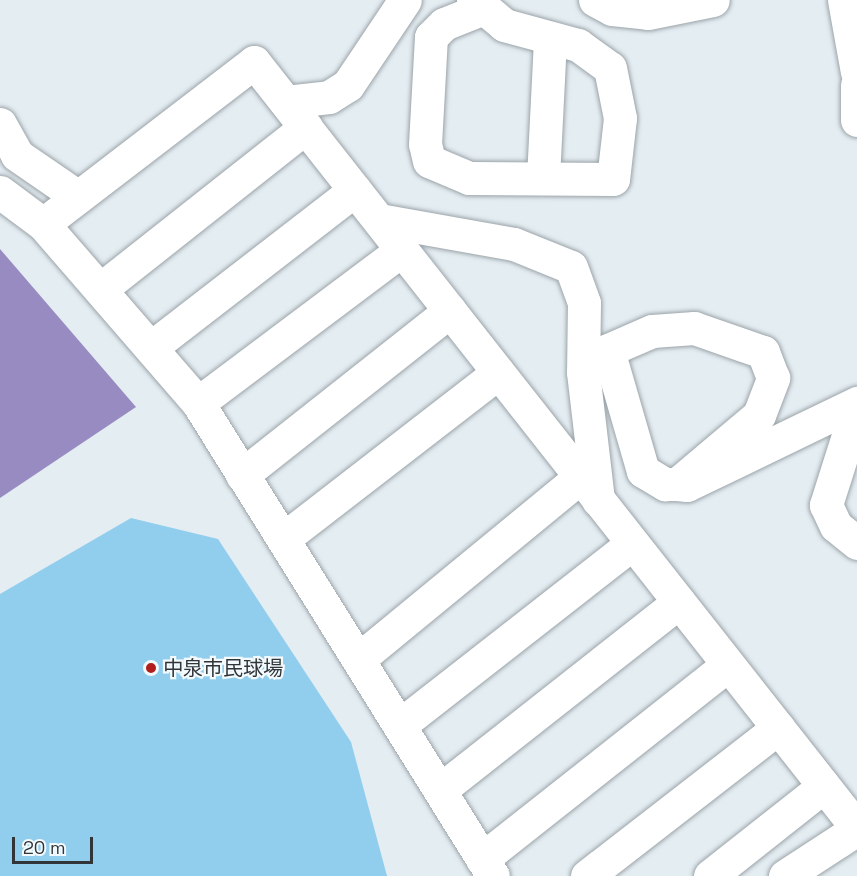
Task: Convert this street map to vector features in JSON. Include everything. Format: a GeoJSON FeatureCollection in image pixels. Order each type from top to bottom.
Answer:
{"type":"FeatureCollection","features":[{"type":"Feature","properties":{"kind":"street"},"geometry":{"type":"LineString","coordinates":[[286,102],[329,97],[348,85],[405,0]]}},
{"type":"Feature","properties":{"kind":"street"},"geometry":{"type":"LineString","coordinates":[[595,0],[612,9],[648,13],[712,0]]}},
{"type":"Feature","properties":{"kind":"street"},"geometry":{"type":"LineString","coordinates":[[844,0],[857,72]]}},
{"type":"Feature","properties":{"kind":"street"},"geometry":{"type":"LineString","coordinates":[[478,4],[504,25],[578,45],[610,68],[620,117],[613,179],[469,178],[429,161],[425,144],[431,37],[444,24],[478,4]]}},
{"type":"Feature","properties":{"kind":"street"},"geometry":{"type":"LineString","coordinates":[[543,178],[550,38]]}},
{"type":"Feature","properties":{"kind":"street"},"geometry":{"type":"LineString","coordinates":[[43,224],[254,62],[857,829],[784,876]]}},
{"type":"Feature","properties":{"kind":"street"},"geometry":{"type":"LineString","coordinates":[[857,85],[857,120]]}},
{"type":"Feature","properties":{"kind":"street"},"geometry":{"type":"LineString","coordinates":[[0,124],[17,155],[78,197]]}},
{"type":"Feature","properties":{"kind":"street"},"geometry":{"type":"LineString","coordinates":[[102,288],[306,127]]}},
{"type":"Feature","properties":{"kind":"street"},"geometry":{"type":"LineString","coordinates":[[153,346],[355,190]]}},
{"type":"Feature","properties":{"kind":"street"},"geometry":{"type":"LineString","coordinates":[[0,192],[43,224],[153,346],[198,403],[360,658],[488,868],[728,665]]}},
{"type":"Feature","properties":{"kind":"street"},"geometry":{"type":"LineString","coordinates":[[379,220],[514,244],[571,267],[596,347],[643,471],[677,484],[687,485],[857,405]]}},
{"type":"Feature","properties":{"kind":"street"},"geometry":{"type":"LineString","coordinates":[[198,403],[402,250]]}},
{"type":"Feature","properties":{"kind":"street"},"geometry":{"type":"LineString","coordinates":[[242,475],[450,311]]}},
{"type":"Feature","properties":{"kind":"street"},"geometry":{"type":"LineString","coordinates":[[596,347],[652,331],[694,328],[763,352],[773,378],[759,415],[677,484]]}},
{"type":"Feature","properties":{"kind":"street"},"geometry":{"type":"LineString","coordinates":[[589,489],[596,347]]}},
{"type":"Feature","properties":{"kind":"street"},"geometry":{"type":"LineString","coordinates":[[283,539],[498,373]]}},
{"type":"Feature","properties":{"kind":"street"},"geometry":{"type":"LineString","coordinates":[[857,405],[826,505],[836,526],[857,543]]}},
{"type":"Feature","properties":{"kind":"street"},"geometry":{"type":"LineString","coordinates":[[360,658],[589,489]]}},
{"type":"Feature","properties":{"kind":"street"},"geometry":{"type":"LineString","coordinates":[[400,725],[632,543]]}},
{"type":"Feature","properties":{"kind":"street"},"geometry":{"type":"LineString","coordinates":[[440,790],[678,602]]}},
{"type":"Feature","properties":{"kind":"street"},"geometry":{"type":"LineString","coordinates":[[587,876],[778,728]]}},
{"type":"Feature","properties":{"kind":"street"},"geometry":{"type":"LineString","coordinates":[[710,876],[824,786]]}},
{"type":"Feature","properties":{"kind":"shaded area"},"geometry":{"type":"Polygon","coordinates":[[[0,249],[136,407],[0,498],[0,249]]]}},
{"type":"Feature","properties":{"kind":"shaded area","name":"中泉市民球場"},"geometry":{"type":"Polygon","coordinates":[[[131,518],[218,539],[351,742],[387,876],[0,876],[0,594],[131,518]]]}},
{"type":"Feature","properties":{"kind":"place","name":"中泉市民球場"},"geometry":{"type":"Point","coordinates":[151,668]}}]}
